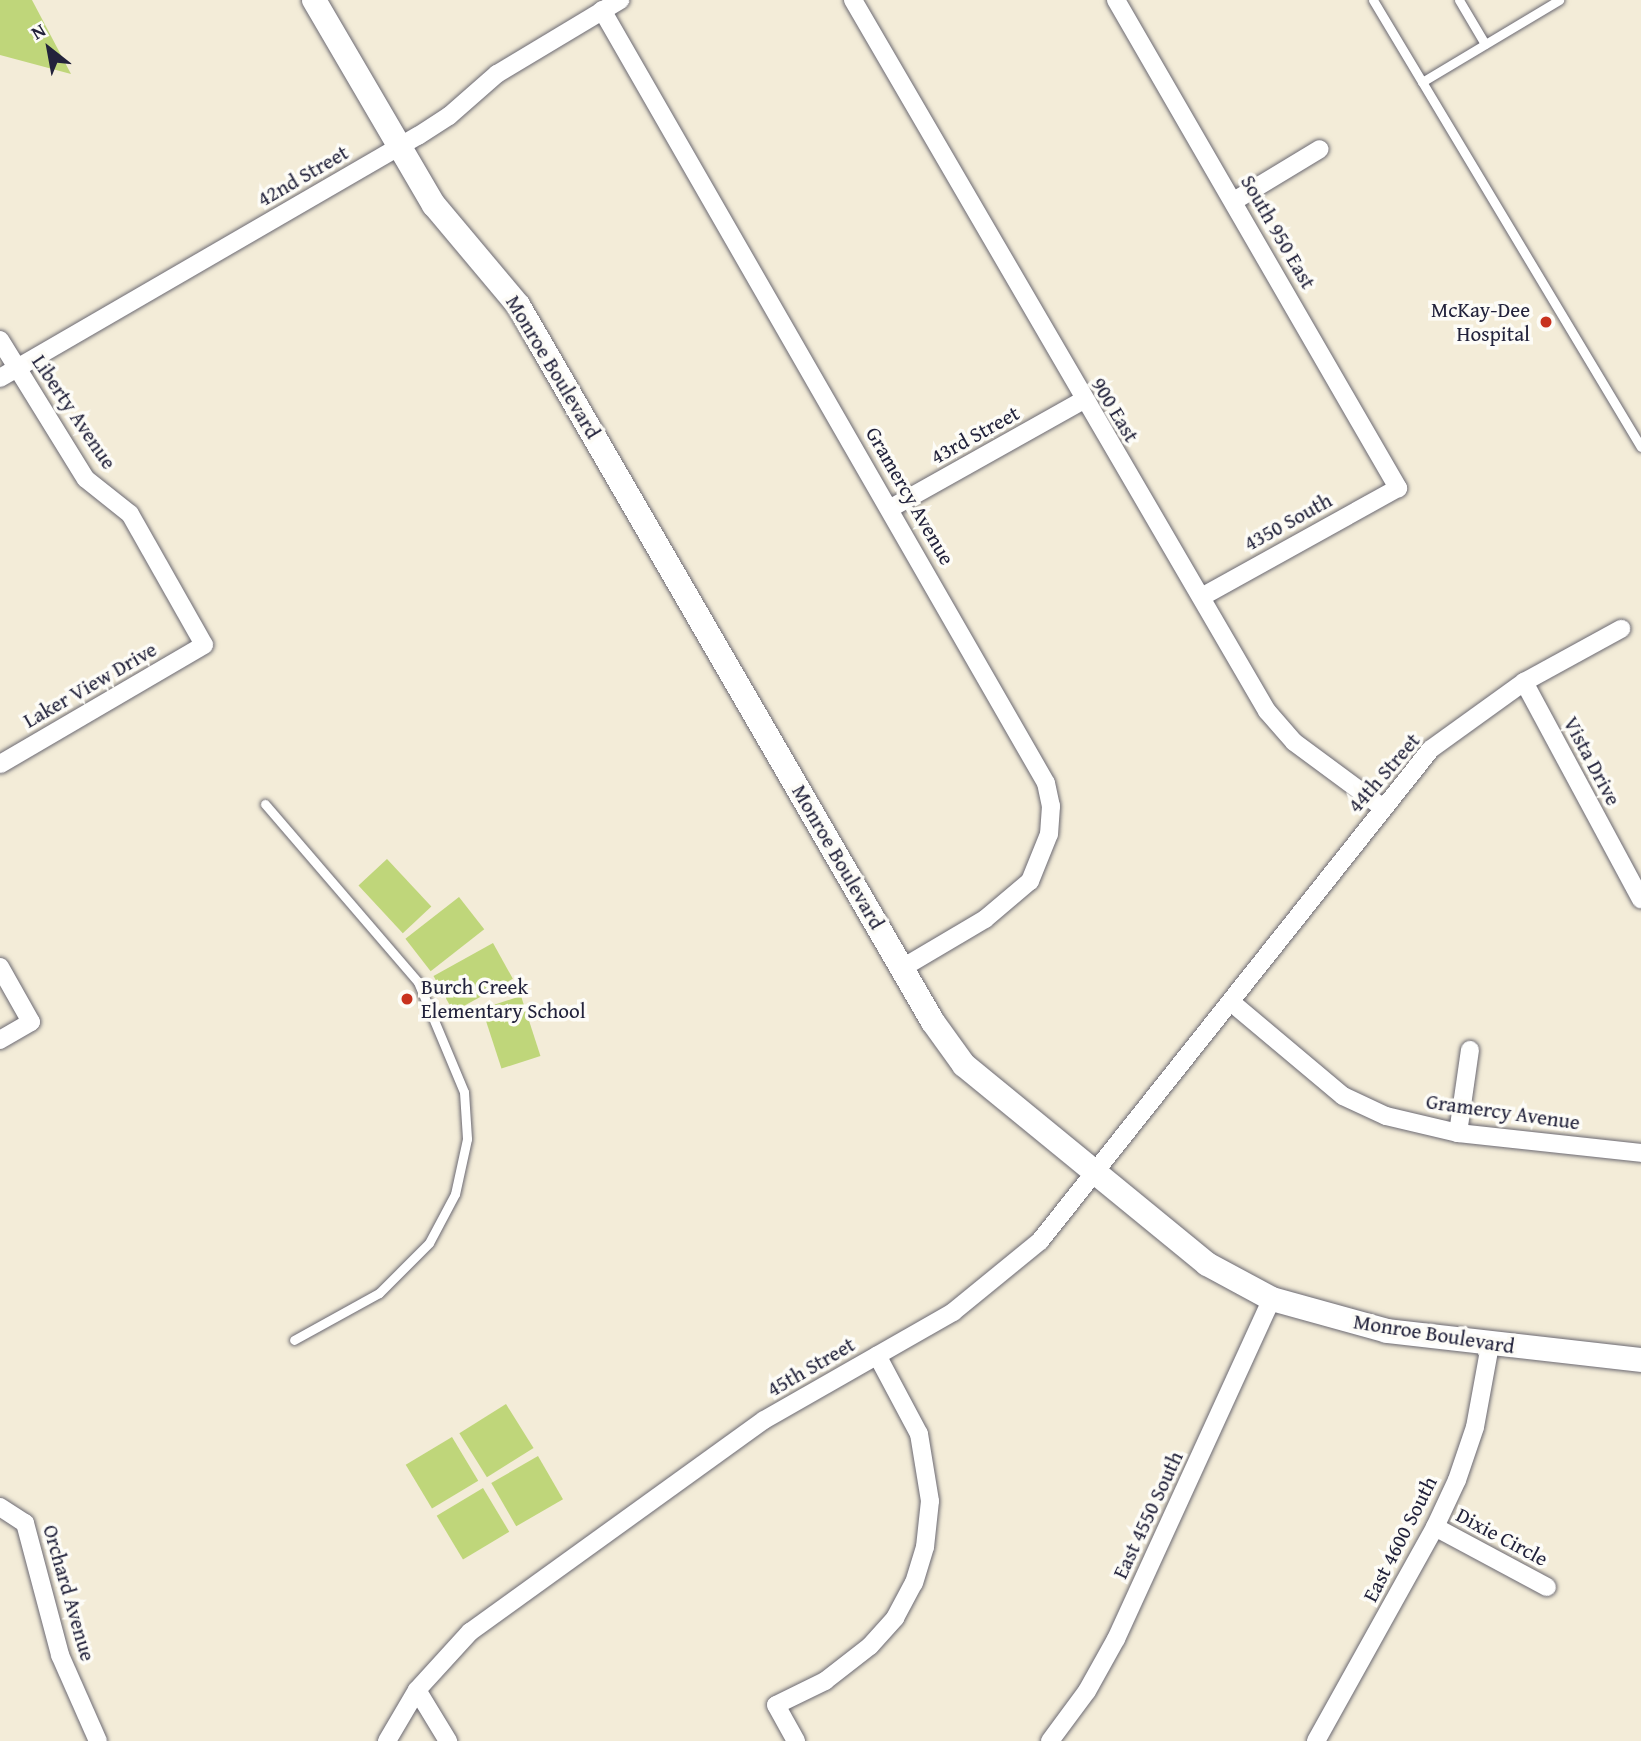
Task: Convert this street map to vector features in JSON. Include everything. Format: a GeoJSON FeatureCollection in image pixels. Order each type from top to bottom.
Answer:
{"type":"FeatureCollection","features":[{"type":"Feature","properties":{"kind":"street","name":"Monroe Boulevard"},"geometry":{"type":"LineString","coordinates":[[314,0],[434,205],[518,305],[902,968],[964,1065],[1207,1264],[1272,1300],[1387,1331],[1490,1345],[1641,1360]]}},
{"type":"Feature","properties":{"kind":"street","name":"42nd Street"},"geometry":{"type":"LineString","coordinates":[[0,377],[399,147],[449,116],[497,74],[620,0]]}},
{"type":"Feature","properties":{"kind":"street","name":"900 East"},"geometry":{"type":"LineString","coordinates":[[853,0],[1082,401],[1267,711],[1294,741],[1382,807]]}},
{"type":"Feature","properties":{"kind":"street","name":"South 950 East"},"geometry":{"type":"LineString","coordinates":[[1116,0],[1398,488]]}},
{"type":"Feature","properties":{"kind":"street","name":"Gramercy Avenue"},"geometry":{"type":"LineString","coordinates":[[602,10],[1034,757],[1051,806],[1049,834],[1030,881],[985,919],[902,968]]}},
{"type":"Feature","properties":{"kind":"street"},"geometry":{"type":"LineString","coordinates":[[1234,201],[1320,149]]}},
{"type":"Feature","properties":{"kind":"street","name":"Liberty Avenue"},"geometry":{"type":"LineString","coordinates":[[0,340],[86,479],[130,514],[204,645]]}},
{"type":"Feature","properties":{"kind":"street","name":"43rd Street"},"geometry":{"type":"LineString","coordinates":[[891,508],[1082,401]]}},
{"type":"Feature","properties":{"kind":"street","name":"4350 South"},"geometry":{"type":"LineString","coordinates":[[1201,597],[1398,488]]}},
{"type":"Feature","properties":{"kind":"street","name":"44th Street"},"geometry":{"type":"LineString","coordinates":[[1231,1002],[1382,807],[1431,749],[1524,682],[1620,629]]}},
{"type":"Feature","properties":{"kind":"street","name":"Laker View Drive"},"geometry":{"type":"LineString","coordinates":[[0,764],[204,645]]}},
{"type":"Feature","properties":{"kind":"street","name":"Vista Drive"},"geometry":{"type":"LineString","coordinates":[[1524,682],[1641,899]]}},
{"type":"Feature","properties":{"kind":"street"},"geometry":{"type":"LineString","coordinates":[[0,967],[31,1022],[0,1040]]}},
{"type":"Feature","properties":{"kind":"street","name":"Gramercy Avenue"},"geometry":{"type":"LineString","coordinates":[[1231,1002],[1343,1096],[1386,1116],[1458,1133],[1641,1153]]}},
{"type":"Feature","properties":{"kind":"street","name":"45th Street"},"geometry":{"type":"LineString","coordinates":[[387,1741],[417,1690],[470,1632],[663,1489],[764,1420],[953,1312],[1040,1241],[1231,1002]]}},
{"type":"Feature","properties":{"kind":"street"},"geometry":{"type":"LineString","coordinates":[[1458,1133],[1470,1050]]}},
{"type":"Feature","properties":{"kind":"street","name":"East 4550 South"},"geometry":{"type":"LineString","coordinates":[[1050,1741],[1087,1691],[1116,1639],[1272,1300]]}},
{"type":"Feature","properties":{"kind":"street","name":"East 4600 South"},"geometry":{"type":"LineString","coordinates":[[1316,1741],[1435,1527],[1475,1427],[1490,1345]]}},
{"type":"Feature","properties":{"kind":"street"},"geometry":{"type":"LineString","coordinates":[[796,1741],[776,1705],[825,1681],[870,1646],[901,1606],[925,1547],[930,1501],[919,1434],[877,1355]]}},
{"type":"Feature","properties":{"kind":"street","name":"Orchard Avenue"},"geometry":{"type":"LineString","coordinates":[[0,1507],[25,1523],[60,1655],[98,1741]]}},
{"type":"Feature","properties":{"kind":"street","name":"Dixie Circle"},"geometry":{"type":"LineString","coordinates":[[1435,1527],[1547,1587]]}},
{"type":"Feature","properties":{"kind":"street"},"geometry":{"type":"LineString","coordinates":[[417,1690],[448,1741]]}},
{"type":"Feature","properties":{"kind":"lane"},"geometry":{"type":"LineString","coordinates":[[1373,0],[1641,447]]}},
{"type":"Feature","properties":{"kind":"lane"},"geometry":{"type":"LineString","coordinates":[[1459,0],[1485,44]]}},
{"type":"Feature","properties":{"kind":"lane"},"geometry":{"type":"LineString","coordinates":[[1422,82],[1559,0]]}},
{"type":"Feature","properties":{"kind":"lane"},"geometry":{"type":"LineString","coordinates":[[265,804],[418,982],[464,1093],[467,1139],[455,1194],[429,1243],[379,1293],[294,1340]]}},
{"type":"Feature","properties":{"kind":"green space"},"geometry":{"type":"Polygon","coordinates":[[[0,0],[32,0],[71,74],[0,55],[0,0]]]}},
{"type":"Feature","properties":{"kind":"green space"},"geometry":{"type":"Polygon","coordinates":[[[387,859],[431,907],[403,933],[358,886],[387,859]]]}},
{"type":"Feature","properties":{"kind":"green space"},"geometry":{"type":"Polygon","coordinates":[[[459,897],[484,929],[431,971],[405,939],[459,897]]]}},
{"type":"Feature","properties":{"kind":"green space"},"geometry":{"type":"Polygon","coordinates":[[[493,943],[513,979],[453,1012],[434,976],[493,943]]]}},
{"type":"Feature","properties":{"kind":"green space"},"geometry":{"type":"Polygon","coordinates":[[[521,996],[540,1056],[501,1069],[482,1009],[521,996]]]}},
{"type":"Feature","properties":{"kind":"green space"},"geometry":{"type":"Polygon","coordinates":[[[506,1404],[534,1448],[487,1477],[459,1433],[506,1404]]]}},
{"type":"Feature","properties":{"kind":"green space"},"geometry":{"type":"Polygon","coordinates":[[[452,1437],[478,1481],[432,1509],[406,1465],[452,1437]]]}},
{"type":"Feature","properties":{"kind":"green space"},"geometry":{"type":"Polygon","coordinates":[[[538,1456],[563,1499],[516,1526],[491,1483],[538,1456]]]}},
{"type":"Feature","properties":{"kind":"green space"},"geometry":{"type":"Polygon","coordinates":[[[483,1488],[509,1532],[463,1560],[437,1516],[483,1488]]]}},
{"type":"Feature","properties":{"kind":"place","name":"McKay-Dee Hospital"},"geometry":{"type":"Point","coordinates":[1546,322]}},
{"type":"Feature","properties":{"kind":"place","name":"Burch Creek Elementary School"},"geometry":{"type":"Point","coordinates":[407,999]}}]}
